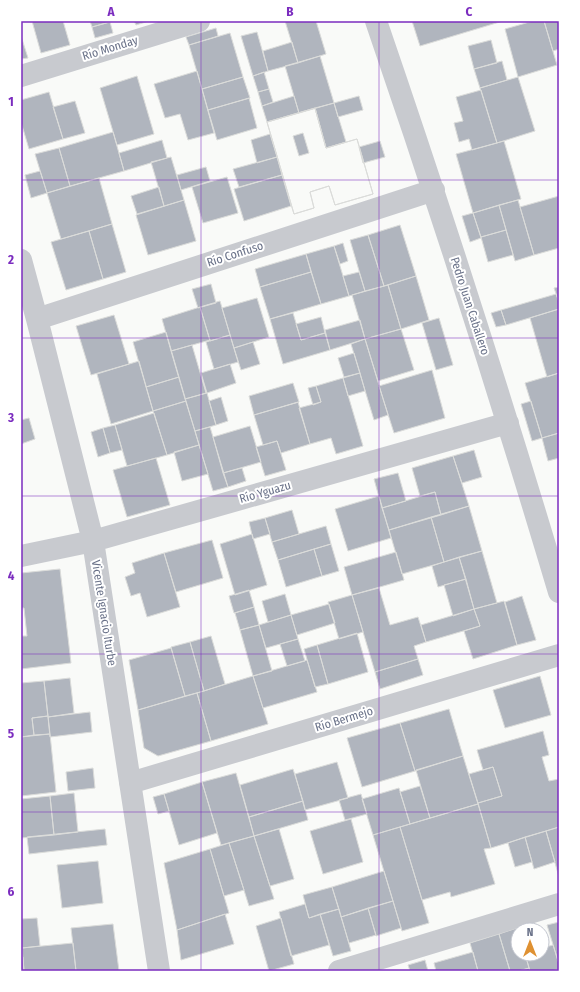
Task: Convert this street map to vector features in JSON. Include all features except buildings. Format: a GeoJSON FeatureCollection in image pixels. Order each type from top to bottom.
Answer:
{"type":"FeatureCollection","features":[{"type":"Feature","properties":{"kind":"street","name":"Río Monday"},"geometry":{"type":"LineString","coordinates":[[21,76],[199,21]]}},
{"type":"Feature","properties":{"kind":"street","name":"Pedro Juan Caballero"},"geometry":{"type":"LineString","coordinates":[[376,21],[434,190],[508,423],[559,592]]}},
{"type":"Feature","properties":{"kind":"street","name":"Río Confuso"},"geometry":{"type":"LineString","coordinates":[[37,319],[434,190]]}},
{"type":"Feature","properties":{"kind":"street","name":"Vicente Ignacio Iturbe"},"geometry":{"type":"LineString","coordinates":[[21,260],[93,541],[159,971]]}},
{"type":"Feature","properties":{"kind":"street","name":"Río Yguazu"},"geometry":{"type":"LineString","coordinates":[[21,556],[93,541],[508,423]]}},
{"type":"Feature","properties":{"kind":"street","name":"Río Bermejo"},"geometry":{"type":"LineString","coordinates":[[130,783],[559,655]]}},
{"type":"Feature","properties":{"kind":"street"},"geometry":{"type":"LineString","coordinates":[[339,971],[559,904]]}}]}
